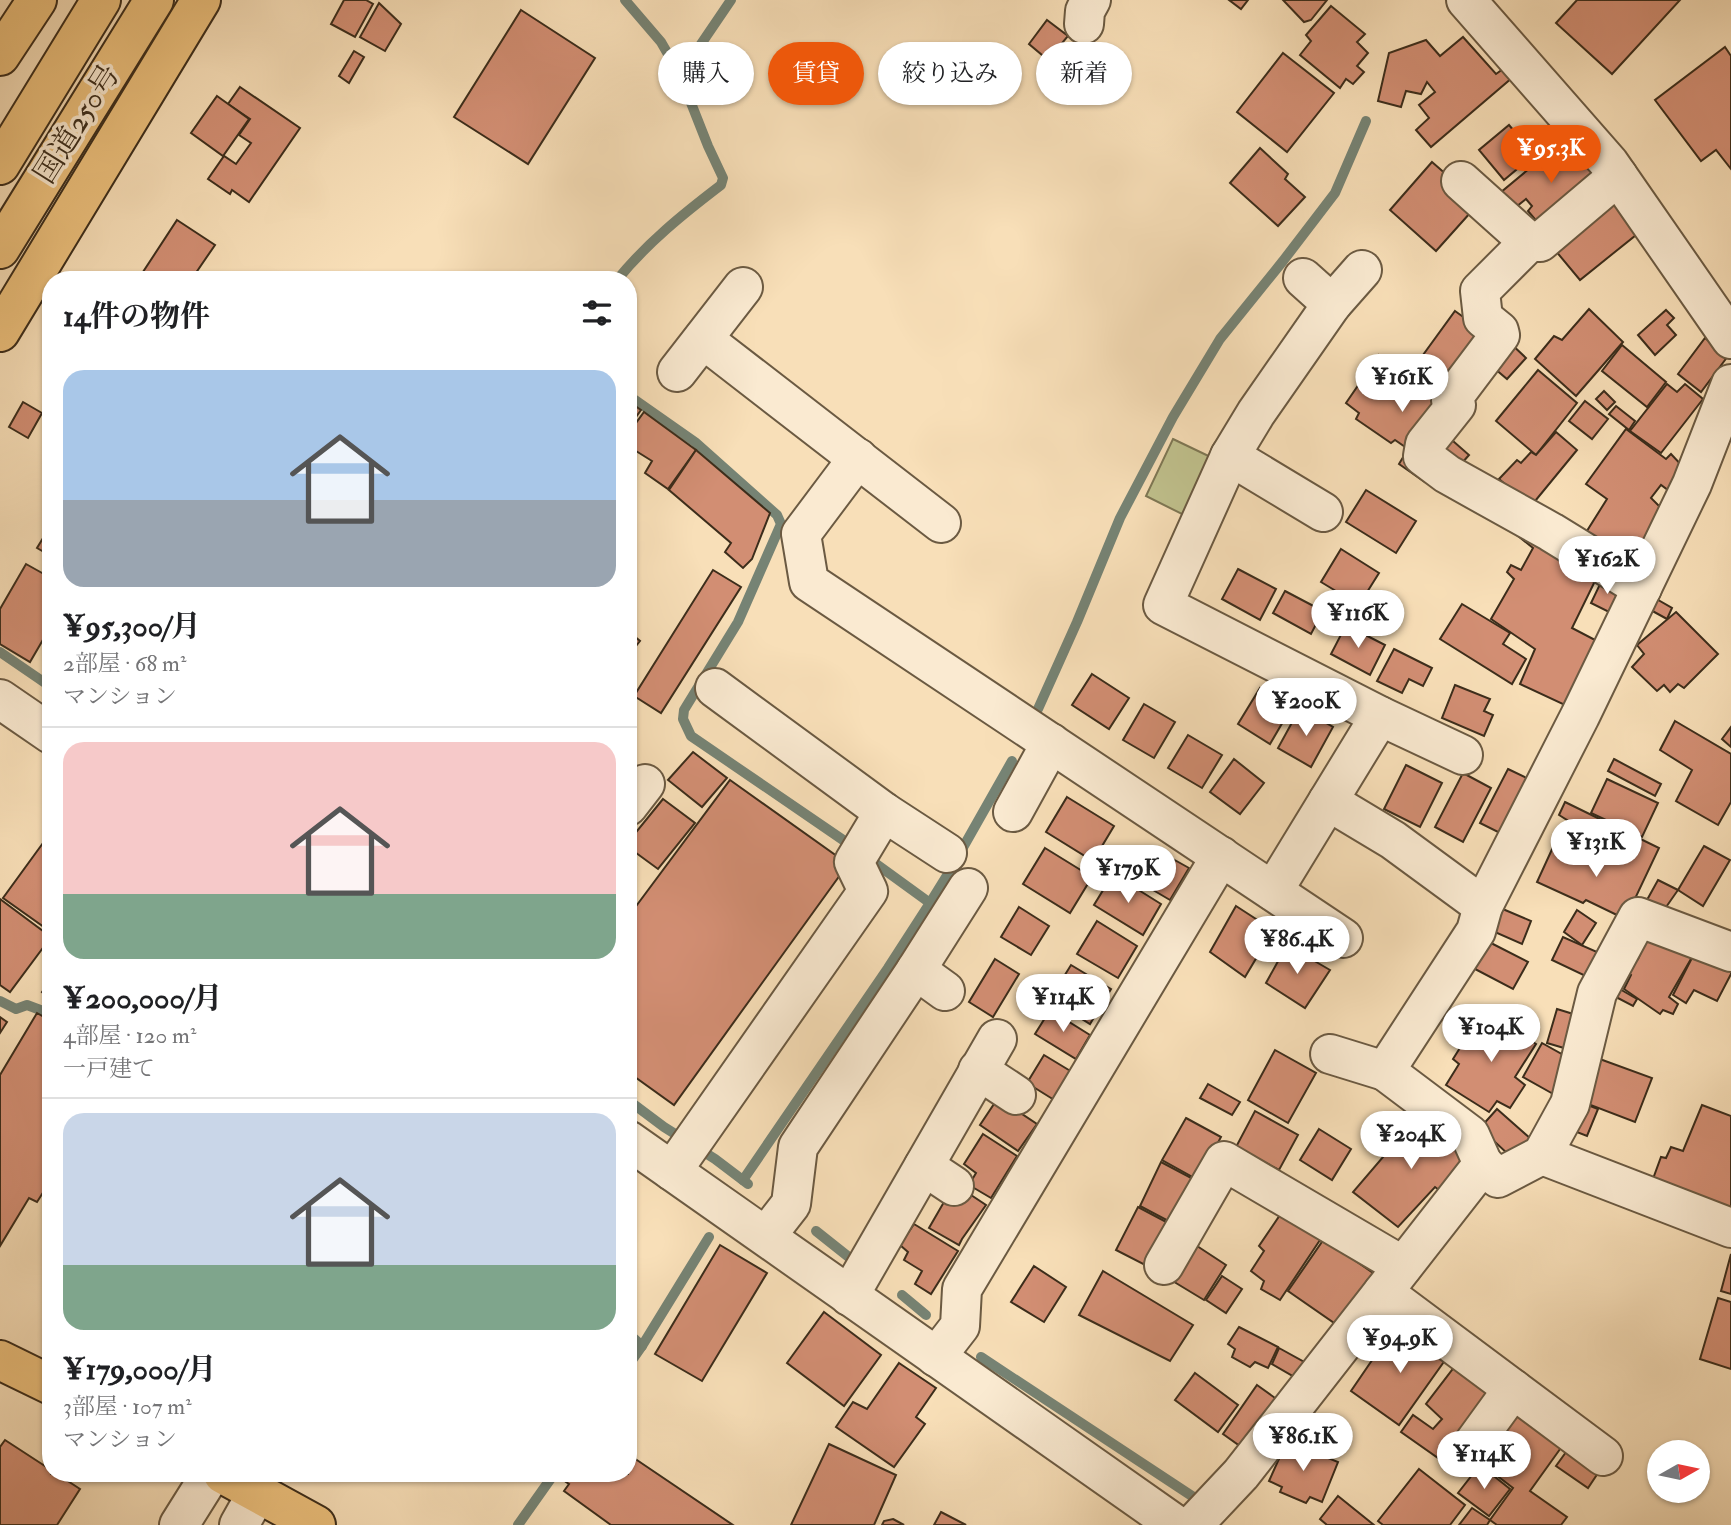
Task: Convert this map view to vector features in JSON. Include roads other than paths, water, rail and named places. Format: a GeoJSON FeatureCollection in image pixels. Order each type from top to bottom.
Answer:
{"type":"FeatureCollection","features":[{"type":"Feature","properties":{"kind":"main road"},"geometry":{"type":"LineString","coordinates":[[0,56],[37,0]]}},
{"type":"Feature","properties":{"kind":"main road","name":"国道250号"},"geometry":{"type":"LineString","coordinates":[[0,165],[101,0]]}},
{"type":"Feature","properties":{"kind":"main road","name":"国道250号"},"geometry":{"type":"LineString","coordinates":[[0,249],[154,0]]}},
{"type":"Feature","properties":{"kind":"main road"},"geometry":{"type":"LineString","coordinates":[[0,332],[201,0]]}},
{"type":"Feature","properties":{"kind":"main road"},"geometry":{"type":"LineString","coordinates":[[0,1360],[42,1381]]}},
{"type":"Feature","properties":{"kind":"main road"},"geometry":{"type":"LineString","coordinates":[[237,1482],[316,1525]]}},
{"type":"Feature","properties":{"kind":"street"},"geometry":{"type":"LineString","coordinates":[[1466,0],[1609,163],[1731,339]]}},
{"type":"Feature","properties":{"kind":"street"},"geometry":{"type":"LineString","coordinates":[[1461,181],[1529,242],[1540,242],[1618,176]]}},
{"type":"Feature","properties":{"kind":"street"},"geometry":{"type":"LineString","coordinates":[[1529,242],[1480,292],[1483,318],[1499,331],[1500,335],[1451,400],[1457,405],[1425,444],[1423,456],[1447,474],[1642,588]]}},
{"type":"Feature","properties":{"kind":"street"},"geometry":{"type":"LineString","coordinates":[[1362,270],[1332,304],[1256,413],[1230,456],[1163,605],[1380,716],[1464,755]]}},
{"type":"Feature","properties":{"kind":"street"},"geometry":{"type":"LineString","coordinates":[[1303,278],[1332,304]]}},
{"type":"Feature","properties":{"kind":"street"},"geometry":{"type":"LineString","coordinates":[[677,372],[743,287]]}},
{"type":"Feature","properties":{"kind":"street"},"geometry":{"type":"LineString","coordinates":[[703,340],[941,523]]}},
{"type":"Feature","properties":{"kind":"street"},"geometry":{"type":"LineString","coordinates":[[1385,1072],[1476,931],[1483,906],[1580,716],[1692,484],[1731,383]]}},
{"type":"Feature","properties":{"kind":"street"},"geometry":{"type":"LineString","coordinates":[[1230,456],[1323,512]]}},
{"type":"Feature","properties":{"kind":"street"},"geometry":{"type":"LineString","coordinates":[[858,458],[801,534],[809,582],[1343,938]]}},
{"type":"Feature","properties":{"kind":"street"},"geometry":{"type":"LineString","coordinates":[[715,688],[869,838],[947,853]]}},
{"type":"Feature","properties":{"kind":"street"},"geometry":{"type":"LineString","coordinates":[[0,699],[42,728]]}},
{"type":"Feature","properties":{"kind":"street"},"geometry":{"type":"LineString","coordinates":[[1273,891],[1380,716]]}},
{"type":"Feature","properties":{"kind":"street"},"geometry":{"type":"LineString","coordinates":[[1013,812],[1051,743]]}},
{"type":"Feature","properties":{"kind":"street"},"geometry":{"type":"LineString","coordinates":[[1328,801],[1394,840],[1483,906]]}},
{"type":"Feature","properties":{"kind":"street"},"geometry":{"type":"LineString","coordinates":[[684,1153],[868,891],[869,838]]}},
{"type":"Feature","properties":{"kind":"street"},"geometry":{"type":"LineString","coordinates":[[936,1357],[960,1326],[962,1289],[1221,856]]}},
{"type":"Feature","properties":{"kind":"street"},"geometry":{"type":"LineString","coordinates":[[766,1236],[791,1204],[798,1147],[931,981],[968,888]]}},
{"type":"Feature","properties":{"kind":"street"},"geometry":{"type":"LineString","coordinates":[[1330,1054],[1385,1072],[1470,1135],[1483,1164],[1498,1178],[1542,1156],[1570,1104],[1597,993],[1638,917],[1731,952]]}},
{"type":"Feature","properties":{"kind":"street"},"geometry":{"type":"LineString","coordinates":[[849,1296],[939,1176],[988,1055],[1016,1095]]}},
{"type":"Feature","properties":{"kind":"street"},"geometry":{"type":"LineString","coordinates":[[637,1142],[684,1153],[766,1236],[1176,1525]]}},
{"type":"Feature","properties":{"kind":"street"},"geometry":{"type":"LineString","coordinates":[[1542,1156],[1731,1228]]}},
{"type":"Feature","properties":{"kind":"street"},"geometry":{"type":"LineString","coordinates":[[1164,1265],[1224,1161],[1393,1279],[1513,1389],[1603,1456]]}},
{"type":"Feature","properties":{"kind":"street"},"geometry":{"type":"LineString","coordinates":[[1193,1525],[1241,1474],[1483,1164]]}},
{"type":"Feature","properties":{"kind":"street"},"geometry":{"type":"LineString","coordinates":[[1468,1451],[1513,1389]]}},
{"type":"Feature","properties":{"kind":"street"},"geometry":{"type":"LineString","coordinates":[[179,1525],[206,1482]]}},
{"type":"Feature","properties":{"kind":"street"},"geometry":{"type":"LineString","coordinates":[[239,1525],[257,1493]]}},
{"type":"Feature","properties":{"kind":"waterway"},"geometry":{"type":"LineString","coordinates":[[625,0],[661,42],[680,75],[731,0]]}},
{"type":"Feature","properties":{"kind":"waterway"},"geometry":{"type":"LineString","coordinates":[[625,271],[666,230],[721,185],[723,178],[692,105]]}},
{"type":"Feature","properties":{"kind":"waterway"},"geometry":{"type":"LineString","coordinates":[[1038,709],[1120,518],[1173,417],[1220,339],[1335,193],[1366,121]]}},
{"type":"Feature","properties":{"kind":"waterway"},"geometry":{"type":"LineString","coordinates":[[637,401],[695,442],[777,515],[781,524],[738,622],[684,710],[683,719],[691,736],[930,903]]}},
{"type":"Feature","properties":{"kind":"waterway"},"geometry":{"type":"LineString","coordinates":[[0,652],[42,681]]}},
{"type":"Feature","properties":{"kind":"waterway"},"geometry":{"type":"LineString","coordinates":[[743,1180],[930,903],[1012,761]]}},
{"type":"Feature","properties":{"kind":"waterway"},"geometry":{"type":"LineString","coordinates":[[0,1001],[16,1009],[27,1005],[42,1011]]}},
{"type":"Feature","properties":{"kind":"waterway"},"geometry":{"type":"LineString","coordinates":[[637,1107],[748,1184]]}},
{"type":"Feature","properties":{"kind":"waterway"},"geometry":{"type":"LineString","coordinates":[[816,1231],[855,1262]]}},
{"type":"Feature","properties":{"kind":"waterway"},"geometry":{"type":"LineString","coordinates":[[637,1353],[709,1237]]}},
{"type":"Feature","properties":{"kind":"waterway"},"geometry":{"type":"LineString","coordinates":[[902,1295],[926,1315]]}},
{"type":"Feature","properties":{"kind":"waterway"},"geometry":{"type":"LineString","coordinates":[[637,1341],[642,1346]]}},
{"type":"Feature","properties":{"kind":"waterway"},"geometry":{"type":"LineString","coordinates":[[981,1357],[1198,1500]]}},
{"type":"Feature","properties":{"kind":"waterway"},"geometry":{"type":"LineString","coordinates":[[518,1525],[548,1482]]}}]}
